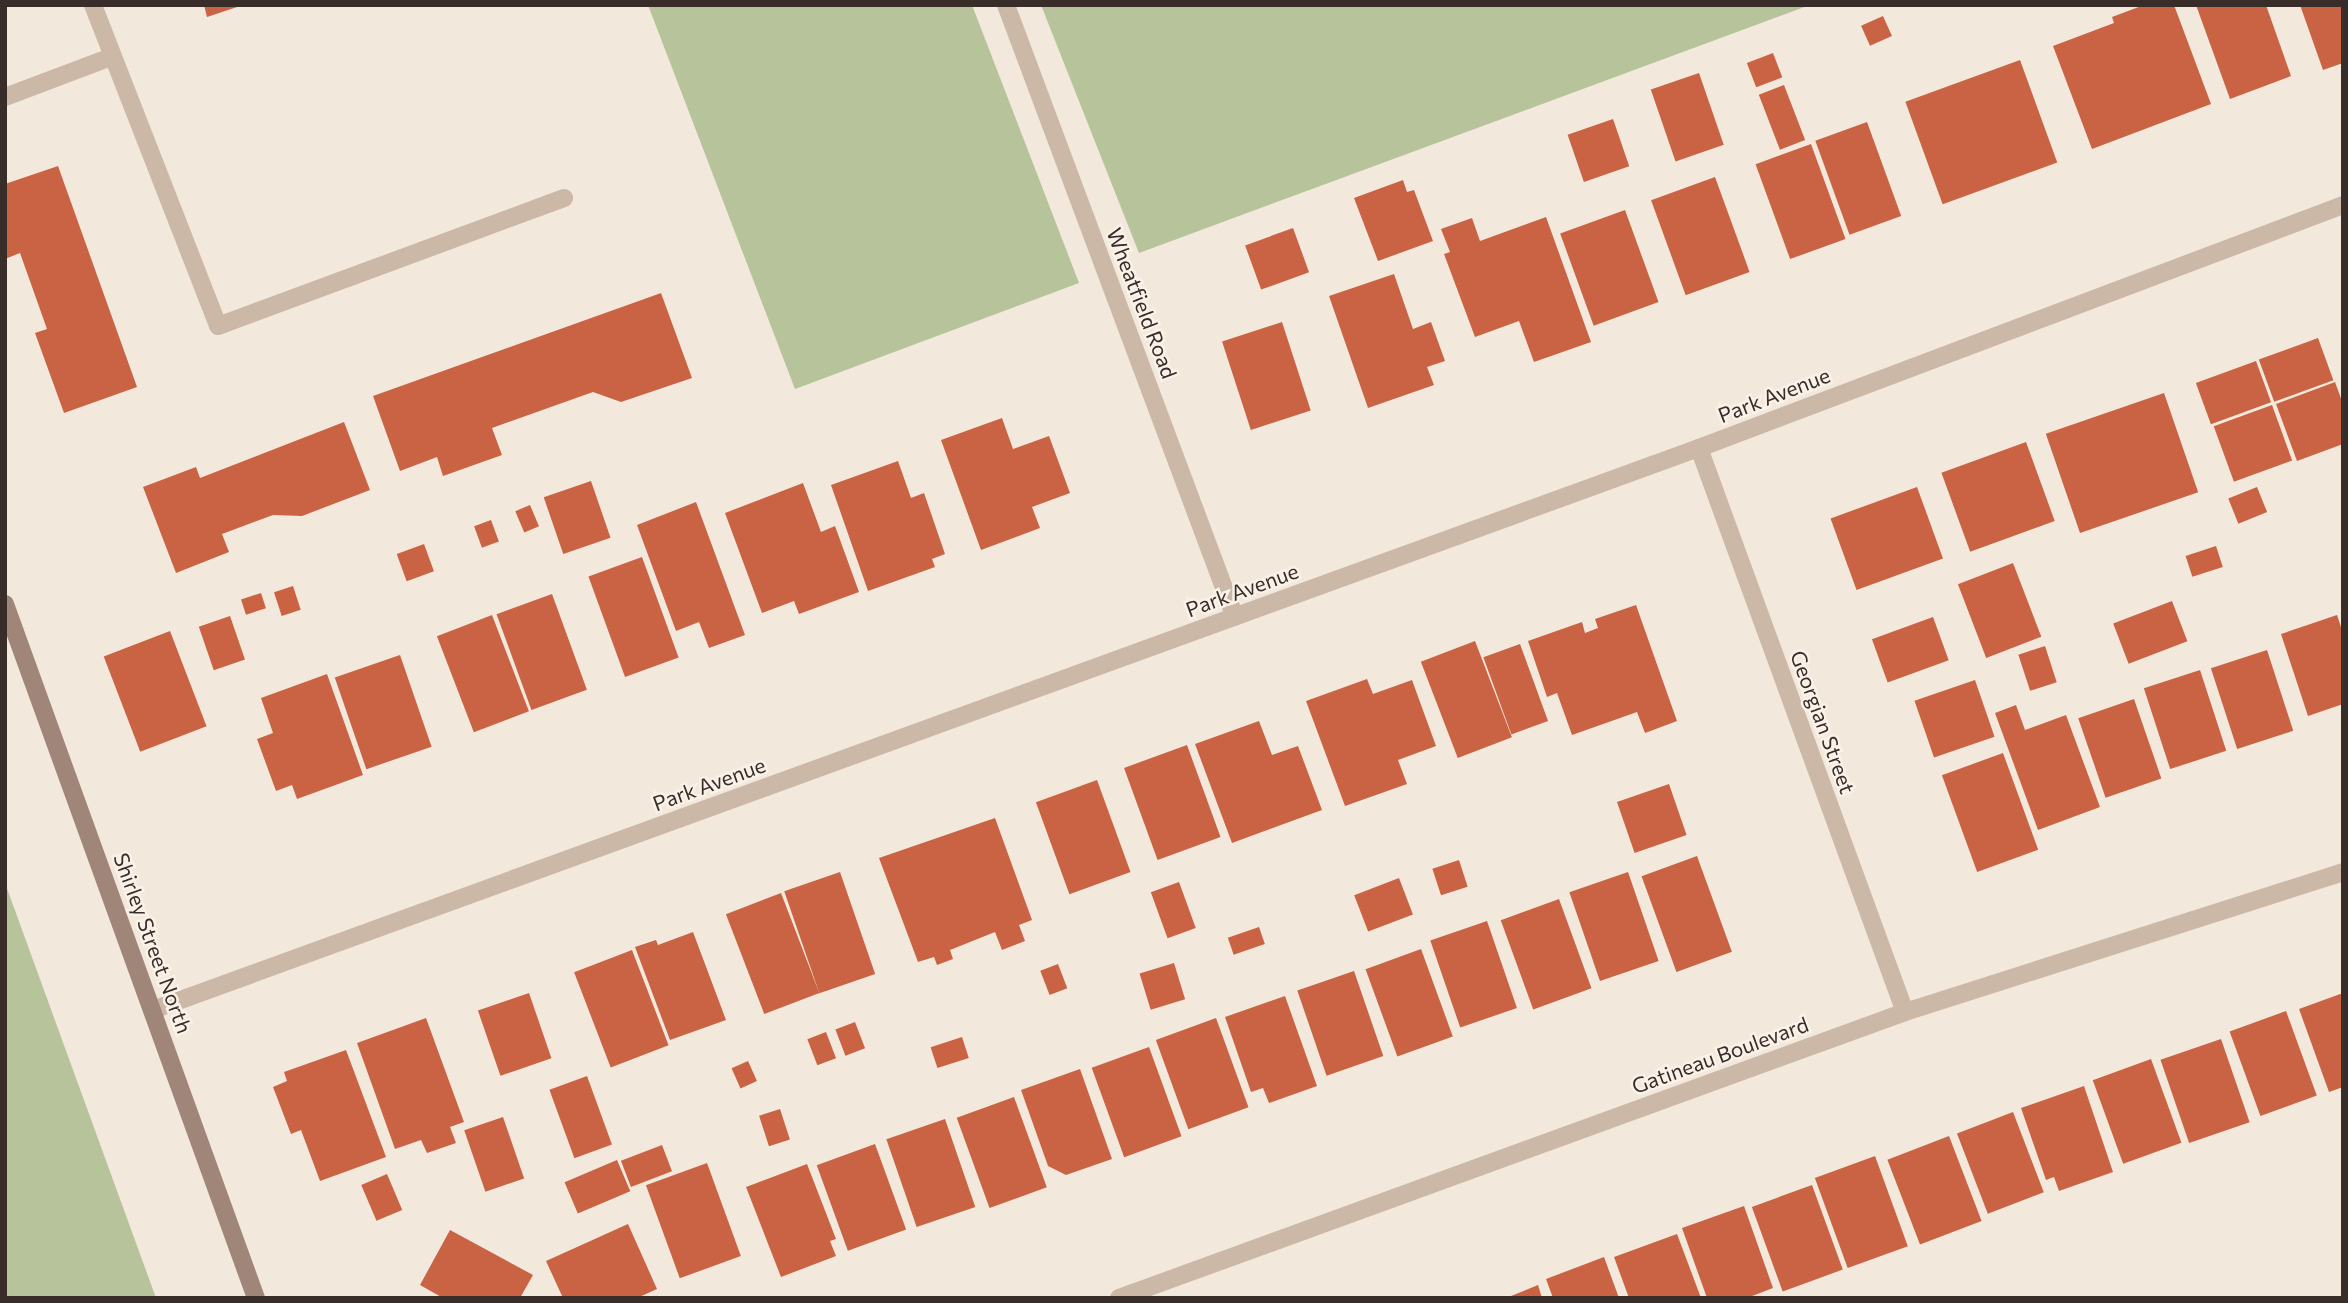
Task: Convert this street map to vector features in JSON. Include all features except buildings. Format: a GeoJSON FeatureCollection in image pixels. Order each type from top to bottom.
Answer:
{"type":"FeatureCollection","features":[{"type":"Feature","properties":{"kind":"main road","name":"Shirley Street North"},"geometry":{"type":"LineString","coordinates":[[5,604],[256,1298]]}},
{"type":"Feature","properties":{"kind":"street"},"geometry":{"type":"LineString","coordinates":[[93,5],[218,326],[564,198]]}},
{"type":"Feature","properties":{"kind":"street","name":"Wheatfield Road"},"geometry":{"type":"LineString","coordinates":[[1006,5],[1235,617]]}},
{"type":"Feature","properties":{"kind":"street"},"geometry":{"type":"LineString","coordinates":[[5,97],[111,57]]}},
{"type":"Feature","properties":{"kind":"street","name":"Park Avenue"},"geometry":{"type":"LineString","coordinates":[[153,1010],[1699,448],[2343,205]]}},
{"type":"Feature","properties":{"kind":"street","name":"Georgian Street"},"geometry":{"type":"LineString","coordinates":[[1699,448],[1905,1012]]}},
{"type":"Feature","properties":{"kind":"street","name":"Gatineau Boulevard"},"geometry":{"type":"LineString","coordinates":[[1119,1298],[1905,1012],[2343,872]]}},
{"type":"Feature","properties":{"kind":"green space"},"geometry":{"type":"Polygon","coordinates":[[[648,5],[972,5],[1079,283],[795,389],[648,5]]]}},
{"type":"Feature","properties":{"kind":"green space"},"geometry":{"type":"Polygon","coordinates":[[[1041,5],[1810,5],[1139,253],[1041,5]]]}},
{"type":"Feature","properties":{"kind":"green space"},"geometry":{"type":"Polygon","coordinates":[[[5,883],[156,1298],[5,1298],[5,883]]]}}]}
